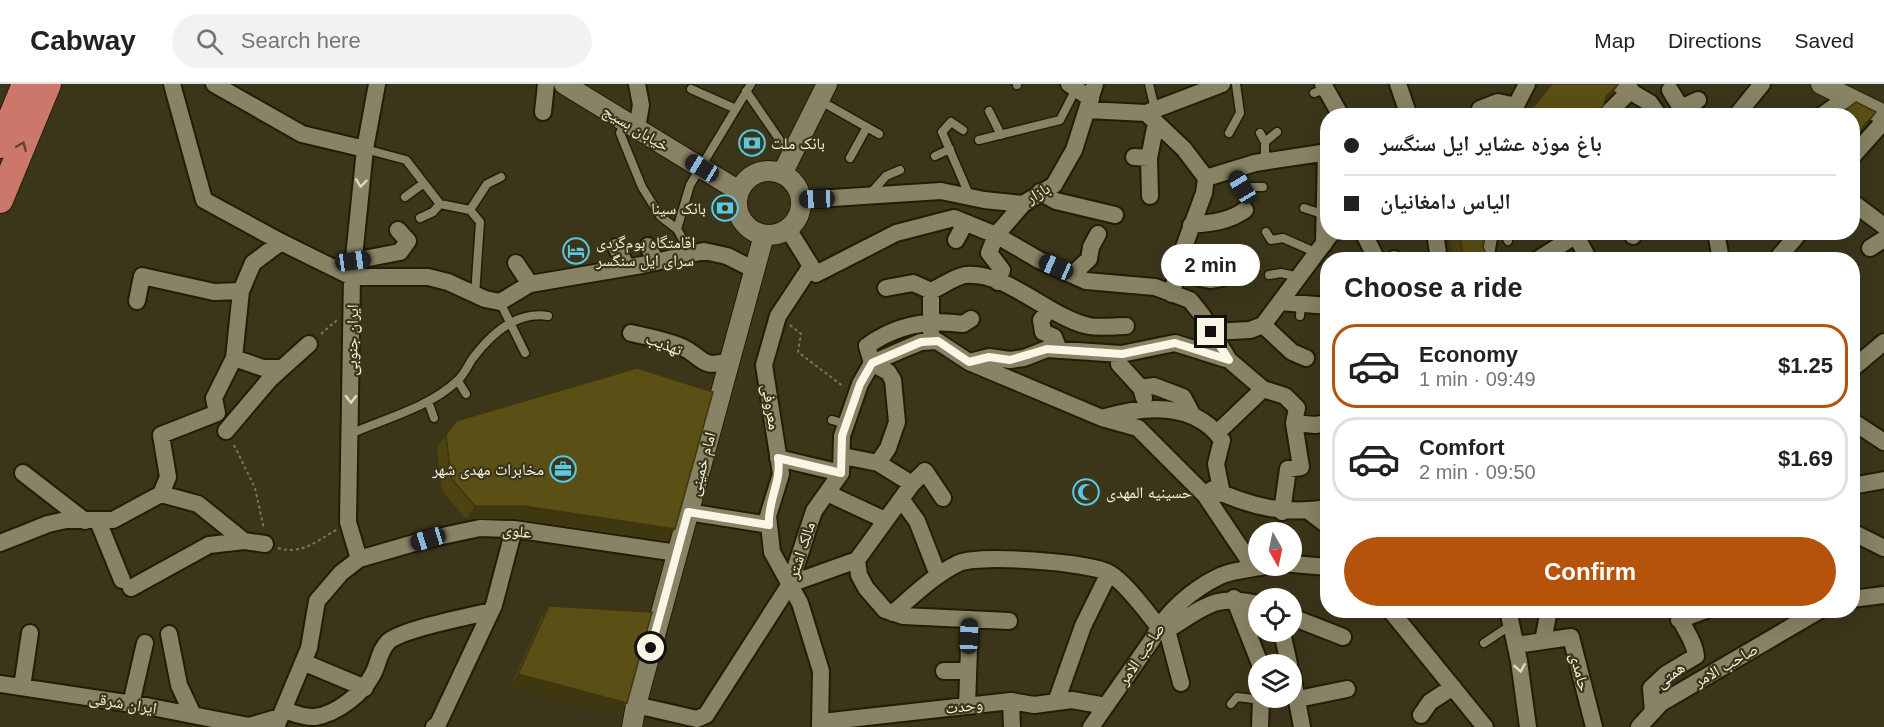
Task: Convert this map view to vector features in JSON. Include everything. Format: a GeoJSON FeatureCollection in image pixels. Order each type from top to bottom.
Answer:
{"type":"FeatureCollection","features":[{"type":"Feature","properties":{"kind":"main road"},"geometry":{"type":"LineString","coordinates":[[0,144],[25,84]]}},
{"type":"Feature","properties":{"kind":"main road"},"geometry":{"type":"LineString","coordinates":[[0,200],[48,84]]}},
{"type":"Feature","properties":{"kind":"street"},"geometry":{"type":"LineString","coordinates":[[172,84],[204,200],[281,242],[353,269],[448,282],[475,295],[500,302],[530,284],[656,262],[704,251],[728,256],[754,270]]}},
{"type":"Feature","properties":{"kind":"street"},"geometry":{"type":"LineString","coordinates":[[214,84],[302,135],[365,149]]}},
{"type":"Feature","properties":{"kind":"street","name":"ایران جنوبی"},"geometry":{"type":"LineString","coordinates":[[359,559],[348,522],[353,269],[365,149],[377,84]]}},
{"type":"Feature","properties":{"kind":"street"},"geometry":{"type":"LineString","coordinates":[[543,112],[546,84]]}},
{"type":"Feature","properties":{"kind":"street","name":"خیابان بسیج"},"geometry":{"type":"LineString","coordinates":[[564,84],[739,190]]}},
{"type":"Feature","properties":{"kind":"street"},"geometry":{"type":"LineString","coordinates":[[631,125],[641,105],[638,84]]}},
{"type":"Feature","properties":{"kind":"street"},"geometry":{"type":"LineString","coordinates":[[1150,196],[1141,157],[1152,115],[1197,88],[1222,84]]}},
{"type":"Feature","properties":{"kind":"street"},"geometry":{"type":"LineString","coordinates":[[1398,84],[1406,108]]}},
{"type":"Feature","properties":{"kind":"street"},"geometry":{"type":"LineString","coordinates":[[1515,108],[1527,84]]}},
{"type":"Feature","properties":{"kind":"street"},"geometry":{"type":"LineString","coordinates":[[1742,108],[1762,84]]}},
{"type":"Feature","properties":{"kind":"street"},"geometry":{"type":"LineString","coordinates":[[1821,84],[1848,97],[1882,126],[1860,149]]}},
{"type":"Feature","properties":{"kind":"street"},"geometry":{"type":"LineString","coordinates":[[1073,86],[1091,98],[1152,115],[1184,149],[1206,178],[1204,193],[1191,225],[1173,294]]}},
{"type":"Feature","properties":{"kind":"street"},"geometry":{"type":"LineString","coordinates":[[1610,108],[1624,87],[1654,108]]}},
{"type":"Feature","properties":{"kind":"street"},"geometry":{"type":"LineString","coordinates":[[1656,108],[1673,87],[1681,108],[1698,100]]}},
{"type":"Feature","properties":{"kind":"street"},"geometry":{"type":"LineString","coordinates":[[1321,88],[1335,108]]}},
{"type":"Feature","properties":{"kind":"street"},"geometry":{"type":"LineString","coordinates":[[782,174],[823,92]]}},
{"type":"Feature","properties":{"kind":"street"},"geometry":{"type":"LineString","coordinates":[[1832,108],[1848,97]]}},
{"type":"Feature","properties":{"kind":"street","name":"بازار"},"geometry":{"type":"LineString","coordinates":[[801,200],[941,191],[1023,204],[1054,185],[1074,150],[1091,98]]}},
{"type":"Feature","properties":{"kind":"street"},"geometry":{"type":"LineString","coordinates":[[1483,108],[1498,102],[1508,108]]}},
{"type":"Feature","properties":{"kind":"street"},"geometry":{"type":"LineString","coordinates":[[1206,178],[1265,161],[1320,153]]}},
{"type":"Feature","properties":{"kind":"street"},"geometry":{"type":"LineString","coordinates":[[773,171],[782,174],[795,184],[801,200],[798,216],[788,229],[772,236],[748,229],[738,215],[737,199],[743,183],[757,173],[773,171]]}},
{"type":"Feature","properties":{"kind":"street"},"geometry":{"type":"LineString","coordinates":[[1040,192],[1056,201],[1115,215]]}},
{"type":"Feature","properties":{"kind":"street"},"geometry":{"type":"LineString","coordinates":[[998,282],[1002,270],[989,253],[996,235],[1023,204]]}},
{"type":"Feature","properties":{"kind":"street"},"geometry":{"type":"LineString","coordinates":[[1860,208],[1884,226]]}},
{"type":"Feature","properties":{"kind":"street"},"geometry":{"type":"LineString","coordinates":[[1191,225],[1219,222],[1233,218],[1245,210]]}},
{"type":"Feature","properties":{"kind":"street"},"geometry":{"type":"LineString","coordinates":[[788,229],[813,270],[896,233],[954,218],[996,235],[1039,260],[1086,281],[1155,287],[1190,300],[1202,315],[1229,360],[1263,389],[1285,396],[1297,408],[1294,423],[1300,467],[1288,469],[1282,512]]}},
{"type":"Feature","properties":{"kind":"street"},"geometry":{"type":"LineString","coordinates":[[956,240],[965,223]]}},
{"type":"Feature","properties":{"kind":"street"},"geometry":{"type":"LineString","coordinates":[[353,269],[400,252],[408,241],[398,230]]}},
{"type":"Feature","properties":{"kind":"street"},"geometry":{"type":"LineString","coordinates":[[1072,275],[1089,259],[1091,247],[1098,234]]}},
{"type":"Feature","properties":{"kind":"street","name":"امام خمینی"},"geometry":{"type":"LineString","coordinates":[[632,727],[636,705],[764,235]]}},
{"type":"Feature","properties":{"kind":"street"},"geometry":{"type":"LineString","coordinates":[[1549,252],[1568,240]]}},
{"type":"Feature","properties":{"kind":"street"},"geometry":{"type":"LineString","coordinates":[[0,543],[48,524],[66,520],[113,519],[161,494],[168,477],[161,435],[217,413],[214,398],[234,358],[241,291],[253,263],[281,242]]}},
{"type":"Feature","properties":{"kind":"street"},"geometry":{"type":"LineString","coordinates":[[1211,332],[1250,330],[1263,325],[1326,243]]}},
{"type":"Feature","properties":{"kind":"street"},"geometry":{"type":"LineString","coordinates":[[648,246],[656,262]]}},
{"type":"Feature","properties":{"kind":"street"},"geometry":{"type":"LineString","coordinates":[[616,247],[627,267]]}},
{"type":"Feature","properties":{"kind":"street"},"geometry":{"type":"LineString","coordinates":[[516,263],[530,284]]}},
{"type":"Feature","properties":{"kind":"street"},"geometry":{"type":"LineString","coordinates":[[1177,273],[1210,280],[1222,278],[1229,269]]}},
{"type":"Feature","properties":{"kind":"street","name":"معروفی"},"geometry":{"type":"LineString","coordinates":[[813,270],[778,316],[764,365],[781,474],[768,516],[772,552],[800,603],[821,671],[821,724]]}},
{"type":"Feature","properties":{"kind":"street"},"geometry":{"type":"LineString","coordinates":[[886,288],[913,283],[931,291],[964,275],[1012,287],[1050,309],[1089,326],[1126,326]]}},
{"type":"Feature","properties":{"kind":"street"},"geometry":{"type":"LineString","coordinates":[[137,301],[142,276],[214,292],[241,291]]}},
{"type":"Feature","properties":{"kind":"street"},"geometry":{"type":"LineString","coordinates":[[931,291],[931,342]]}},
{"type":"Feature","properties":{"kind":"street"},"geometry":{"type":"LineString","coordinates":[[1280,302],[1300,310],[1320,307]]}},
{"type":"Feature","properties":{"kind":"street"},"geometry":{"type":"LineString","coordinates":[[1050,309],[1041,320],[1043,332],[1054,337],[1059,350]]}},
{"type":"Feature","properties":{"kind":"street"},"geometry":{"type":"LineString","coordinates":[[864,326],[878,338],[894,330],[931,321],[963,324],[971,319]]}},
{"type":"Feature","properties":{"kind":"street"},"geometry":{"type":"LineString","coordinates":[[1263,325],[1292,352],[1305,358]]}},
{"type":"Feature","properties":{"kind":"street","name":"تهذیب"},"geometry":{"type":"LineString","coordinates":[[631,333],[684,348],[698,360],[713,365],[730,361]]}},
{"type":"Feature","properties":{"kind":"street","name":"مالک اشتر"},"geometry":{"type":"LineString","coordinates":[[636,705],[697,719],[706,716],[790,584],[814,511],[841,473],[843,456],[839,422],[872,363],[867,346],[878,338]]}},
{"type":"Feature","properties":{"kind":"street"},"geometry":{"type":"LineString","coordinates":[[872,363],[921,342],[938,341],[969,362],[1102,418],[1138,428],[1214,494],[1248,548]]}},
{"type":"Feature","properties":{"kind":"street"},"geometry":{"type":"LineString","coordinates":[[1860,362],[1884,342]]}},
{"type":"Feature","properties":{"kind":"street"},"geometry":{"type":"LineString","coordinates":[[969,362],[989,357],[1032,362],[1047,349],[1122,354],[1175,343],[1229,360]]}},
{"type":"Feature","properties":{"kind":"street"},"geometry":{"type":"LineString","coordinates":[[226,431],[282,368],[309,344]]}},
{"type":"Feature","properties":{"kind":"street"},"geometry":{"type":"LineString","coordinates":[[1122,354],[1119,364],[1141,388],[1148,407]]}},
{"type":"Feature","properties":{"kind":"street"},"geometry":{"type":"LineString","coordinates":[[234,358],[264,368],[282,368]]}},
{"type":"Feature","properties":{"kind":"street"},"geometry":{"type":"LineString","coordinates":[[872,363],[888,372],[893,380],[897,422],[888,448],[878,463]]}},
{"type":"Feature","properties":{"kind":"street"},"geometry":{"type":"LineString","coordinates":[[1141,388],[1154,386],[1183,397],[1193,416]]}},
{"type":"Feature","properties":{"kind":"street"},"geometry":{"type":"LineString","coordinates":[[1217,433],[1263,389]]}},
{"type":"Feature","properties":{"kind":"street"},"geometry":{"type":"LineString","coordinates":[[1102,418],[1148,407],[1193,416],[1211,425],[1222,440],[1216,464],[1214,494]]}},
{"type":"Feature","properties":{"kind":"street"},"geometry":{"type":"LineString","coordinates":[[1294,423],[1320,424]]}},
{"type":"Feature","properties":{"kind":"street"},"geometry":{"type":"LineString","coordinates":[[1860,426],[1884,442]]}},
{"type":"Feature","properties":{"kind":"street"},"geometry":{"type":"LineString","coordinates":[[843,456],[878,463],[912,484]]}},
{"type":"Feature","properties":{"kind":"street"},"geometry":{"type":"LineString","coordinates":[[778,458],[841,473]]}},
{"type":"Feature","properties":{"kind":"street"},"geometry":{"type":"LineString","coordinates":[[790,584],[857,560],[900,499],[925,471],[943,498]]}},
{"type":"Feature","properties":{"kind":"street"},"geometry":{"type":"LineString","coordinates":[[23,473],[91,521],[127,584],[209,545],[244,541],[265,544]]}},
{"type":"Feature","properties":{"kind":"street"},"geometry":{"type":"LineString","coordinates":[[1860,484],[1884,480]]}},
{"type":"Feature","properties":{"kind":"street"},"geometry":{"type":"LineString","coordinates":[[827,493],[885,520]]}},
{"type":"Feature","properties":{"kind":"street"},"geometry":{"type":"LineString","coordinates":[[161,494],[198,504],[244,541]]}},
{"type":"Feature","properties":{"kind":"street"},"geometry":{"type":"LineString","coordinates":[[1214,494],[1282,512],[1320,509]]}},
{"type":"Feature","properties":{"kind":"street"},"geometry":{"type":"LineString","coordinates":[[900,499],[917,522],[938,575]]}},
{"type":"Feature","properties":{"kind":"street"},"geometry":{"type":"LineString","coordinates":[[1307,510],[1320,520]]}},
{"type":"Feature","properties":{"kind":"street"},"geometry":{"type":"LineString","coordinates":[[688,512],[769,525]]}},
{"type":"Feature","properties":{"kind":"street","name":"علوی"},"geometry":{"type":"LineString","coordinates":[[359,559],[428,539],[480,528],[514,530],[677,553]]}},
{"type":"Feature","properties":{"kind":"street"},"geometry":{"type":"LineString","coordinates":[[440,726],[491,611],[514,530]]}},
{"type":"Feature","properties":{"kind":"street"},"geometry":{"type":"LineString","coordinates":[[1860,536],[1884,548]]}},
{"type":"Feature","properties":{"kind":"street"},"geometry":{"type":"LineString","coordinates":[[359,559],[341,573],[317,601],[309,648],[280,718],[314,717],[329,712],[365,688],[389,641],[403,634],[491,611]]}},
{"type":"Feature","properties":{"kind":"street"},"geometry":{"type":"LineString","coordinates":[[857,560],[859,575],[866,588],[885,610],[903,616],[1009,621]]}},
{"type":"Feature","properties":{"kind":"street"},"geometry":{"type":"LineString","coordinates":[[893,613],[938,575],[961,562],[1028,560],[1087,566],[1110,573],[1163,628],[1181,683]]}},
{"type":"Feature","properties":{"kind":"street"},"geometry":{"type":"LineString","coordinates":[[1302,565],[1320,566]]}},
{"type":"Feature","properties":{"kind":"street","name":"صاحب الامر"},"geometry":{"type":"LineString","coordinates":[[1091,727],[1152,640],[1190,594],[1222,575],[1248,570]]}},
{"type":"Feature","properties":{"kind":"street"},"geometry":{"type":"LineString","coordinates":[[1056,702],[1083,626],[1110,573]]}},
{"type":"Feature","properties":{"kind":"street"},"geometry":{"type":"LineString","coordinates":[[1860,598],[1884,596]]}},
{"type":"Feature","properties":{"kind":"street"},"geometry":{"type":"LineString","coordinates":[[1163,628],[1214,601],[1234,598],[1248,602]]}},
{"type":"Feature","properties":{"kind":"street"},"geometry":{"type":"LineString","coordinates":[[1234,598],[1256,654]]}},
{"type":"Feature","properties":{"kind":"street"},"geometry":{"type":"LineString","coordinates":[[1397,618],[1485,727]]}},
{"type":"Feature","properties":{"kind":"street"},"geometry":{"type":"LineString","coordinates":[[1510,618],[1528,727]]}},
{"type":"Feature","properties":{"kind":"street"},"geometry":{"type":"LineString","coordinates":[[1543,641],[1547,618]]}},
{"type":"Feature","properties":{"kind":"street","name":"همتی"},"geometry":{"type":"LineString","coordinates":[[1653,712],[1651,688],[1666,674],[1696,656],[1695,642],[1681,618]]}},
{"type":"Feature","properties":{"kind":"street","name":"صاحب الامر"},"geometry":{"type":"LineString","coordinates":[[1639,727],[1661,703],[1806,618]]}},
{"type":"Feature","properties":{"kind":"street"},"geometry":{"type":"LineString","coordinates":[[967,706],[970,619]]}},
{"type":"Feature","properties":{"kind":"street"},"geometry":{"type":"LineString","coordinates":[[1302,621],[1343,637]]}},
{"type":"Feature","properties":{"kind":"street"},"geometry":{"type":"LineString","coordinates":[[22,687],[30,633]]}},
{"type":"Feature","properties":{"kind":"street"},"geometry":{"type":"LineString","coordinates":[[169,634],[179,685],[193,715]]}},
{"type":"Feature","properties":{"kind":"street","name":"حامدی"},"geometry":{"type":"LineString","coordinates":[[1516,645],[1571,637],[1594,727]]}},
{"type":"Feature","properties":{"kind":"street"},"geometry":{"type":"LineString","coordinates":[[131,704],[145,643]]}},
{"type":"Feature","properties":{"kind":"street"},"geometry":{"type":"LineString","coordinates":[[303,662],[365,688]]}},
{"type":"Feature","properties":{"kind":"street"},"geometry":{"type":"LineString","coordinates":[[944,671],[968,671]]}},
{"type":"Feature","properties":{"kind":"street","name":"ایران شرقی"},"geometry":{"type":"LineString","coordinates":[[0,684],[131,704],[249,726],[280,718]]}},
{"type":"Feature","properties":{"kind":"street"},"geometry":{"type":"LineString","coordinates":[[1421,715],[1430,702],[1453,687]]}},
{"type":"Feature","properties":{"kind":"street"},"geometry":{"type":"LineString","coordinates":[[1302,698],[1347,689]]}},
{"type":"Feature","properties":{"kind":"street","name":"وحدت"},"geometry":{"type":"LineString","coordinates":[[821,724],[1011,701],[1034,705],[1072,700],[1106,706]]}},
{"type":"Feature","properties":{"kind":"street"},"geometry":{"type":"LineString","coordinates":[[1011,701],[1012,727]]}},
{"type":"Feature","properties":{"kind":"street"},"geometry":{"type":"LineString","coordinates":[[1260,727],[1261,708]]}},
{"type":"Feature","properties":{"kind":"street"},"geometry":{"type":"LineString","coordinates":[[1299,708],[1302,727]]}},
{"type":"Feature","properties":{"kind":"lane"},"geometry":{"type":"LineString","coordinates":[[1149,84],[1152,115]]}},
{"type":"Feature","properties":{"kind":"lane"},"geometry":{"type":"LineString","coordinates":[[1228,133],[1240,113],[1236,84]]}},
{"type":"Feature","properties":{"kind":"lane"},"geometry":{"type":"LineString","coordinates":[[980,140],[1060,120],[1073,86]]}},
{"type":"Feature","properties":{"kind":"lane"},"geometry":{"type":"LineString","coordinates":[[677,229],[690,185],[748,88],[791,155]]}},
{"type":"Feature","properties":{"kind":"lane"},"geometry":{"type":"LineString","coordinates":[[691,89],[735,110]]}},
{"type":"Feature","properties":{"kind":"lane"},"geometry":{"type":"LineString","coordinates":[[823,92],[879,134]]}},
{"type":"Feature","properties":{"kind":"lane"},"geometry":{"type":"LineString","coordinates":[[989,111],[1001,135]]}},
{"type":"Feature","properties":{"kind":"lane"},"geometry":{"type":"LineString","coordinates":[[963,130],[951,122],[942,132],[970,197]]}},
{"type":"Feature","properties":{"kind":"lane"},"geometry":{"type":"LineString","coordinates":[[631,125],[620,133],[642,188],[660,216],[677,229],[691,254]]}},
{"type":"Feature","properties":{"kind":"lane"},"geometry":{"type":"LineString","coordinates":[[850,158],[867,127]]}},
{"type":"Feature","properties":{"kind":"lane"},"geometry":{"type":"LineString","coordinates":[[1265,142],[1277,132]]}},
{"type":"Feature","properties":{"kind":"lane"},"geometry":{"type":"LineString","coordinates":[[1260,133],[1265,142],[1265,161]]}},
{"type":"Feature","properties":{"kind":"lane"},"geometry":{"type":"LineString","coordinates":[[365,149],[406,160],[440,204],[470,210],[480,222],[475,295]]}},
{"type":"Feature","properties":{"kind":"lane"},"geometry":{"type":"LineString","coordinates":[[935,156],[950,149]]}},
{"type":"Feature","properties":{"kind":"lane"},"geometry":{"type":"LineString","coordinates":[[1232,170],[1242,187],[1263,187]]}},
{"type":"Feature","properties":{"kind":"lane"},"geometry":{"type":"LineString","coordinates":[[868,196],[886,176],[900,171]]}},
{"type":"Feature","properties":{"kind":"lane"},"geometry":{"type":"LineString","coordinates":[[470,210],[486,184],[501,177]]}},
{"type":"Feature","properties":{"kind":"lane"},"geometry":{"type":"LineString","coordinates":[[405,197],[424,183]]}},
{"type":"Feature","properties":{"kind":"lane"},"geometry":{"type":"LineString","coordinates":[[420,218],[433,212],[440,204]]}},
{"type":"Feature","properties":{"kind":"lane"},"geometry":{"type":"LineString","coordinates":[[1304,208],[1320,213]]}},
{"type":"Feature","properties":{"kind":"lane"},"geometry":{"type":"LineString","coordinates":[[1266,232],[1271,240],[1283,238],[1326,243]]}},
{"type":"Feature","properties":{"kind":"lane"},"geometry":{"type":"LineString","coordinates":[[1269,275],[1281,273],[1299,277]]}},
{"type":"Feature","properties":{"kind":"lane"},"geometry":{"type":"LineString","coordinates":[[500,302],[525,353]]}},
{"type":"Feature","properties":{"kind":"lane"},"geometry":{"type":"LineString","coordinates":[[350,434],[428,400],[458,381],[486,341],[509,324],[532,314],[548,316]]}},
{"type":"Feature","properties":{"kind":"lane"},"geometry":{"type":"LineString","coordinates":[[458,381],[466,394]]}},
{"type":"Feature","properties":{"kind":"lane"},"geometry":{"type":"LineString","coordinates":[[428,400],[434,418]]}},
{"type":"Feature","properties":{"kind":"lane"},"geometry":{"type":"LineString","coordinates":[[1484,643],[1510,618]]}},
{"type":"Feature","properties":{"kind":"lane"},"geometry":{"type":"LineString","coordinates":[[1231,704],[1237,697],[1248,698]]}},
{"type":"Feature","properties":{"kind":"path"},"geometry":{"type":"LineString","coordinates":[[309,344],[353,307]]}},
{"type":"Feature","properties":{"kind":"path"},"geometry":{"type":"LineString","coordinates":[[778,316],[801,334],[798,352],[819,370],[856,394]]}},
{"type":"Feature","properties":{"kind":"path"},"geometry":{"type":"LineString","coordinates":[[226,431],[248,469],[255,488],[263,516],[265,544],[291,552],[309,546],[348,522]]}},
{"type":"Feature","properties":{"kind":"building"},"geometry":{"type":"Polygon","coordinates":[[[1552,84],[1618,84],[1606,97],[1601,108],[1532,108],[1552,84]]]}},
{"type":"Feature","properties":{"kind":"building"},"geometry":{"type":"Polygon","coordinates":[[[1856,102],[1876,112],[1860,130],[1860,108],[1848,108],[1856,102]]]}},
{"type":"Feature","properties":{"kind":"building"},"geometry":{"type":"Polygon","coordinates":[[[1460,240],[1484,240],[1483,247],[1485,252],[1463,252],[1460,240]]]}},
{"type":"Feature","properties":{"kind":"building","name":"مخابرات مهدی شهر"},"geometry":{"type":"Polygon","coordinates":[[[637,368],[713,392],[675,529],[524,506],[475,506],[451,478],[446,435],[456,421],[637,368]]]}},
{"type":"Feature","properties":{"kind":"building"},"geometry":{"type":"Polygon","coordinates":[[[549,606],[652,612],[627,703],[518,674],[549,606]]]}},
{"type":"Feature","properties":{"kind":"place","name":"بانک ملت"},"geometry":{"type":"Point","coordinates":[752,143]}},
{"type":"Feature","properties":{"kind":"place","name":"بانک سینا"},"geometry":{"type":"Point","coordinates":[725,208]}},
{"type":"Feature","properties":{"kind":"place","name":"اقامتگاه بوم‌گردی سرای ایل سنگسر"},"geometry":{"type":"Point","coordinates":[576,251]}},
{"type":"Feature","properties":{"kind":"place","name":"مخابرات مهدی شهر"},"geometry":{"type":"Point","coordinates":[563,469]}},
{"type":"Feature","properties":{"kind":"place","name":"حسینیه المهدی"},"geometry":{"type":"Point","coordinates":[1086,492]}},
{"type":"Feature","properties":{"kind":"route"},"geometry":{"type":"LineString","coordinates":[[651,648],[688,512],[769,525],[768,516],[781,474],[778,458],[841,473],[842,436],[860,384],[872,363],[921,342],[938,341],[969,362],[989,357],[1010,360],[1024,358],[1047,349],[1080,349],[1102,354],[1122,354],[1175,343],[1229,360],[1211,332]]}}]}
